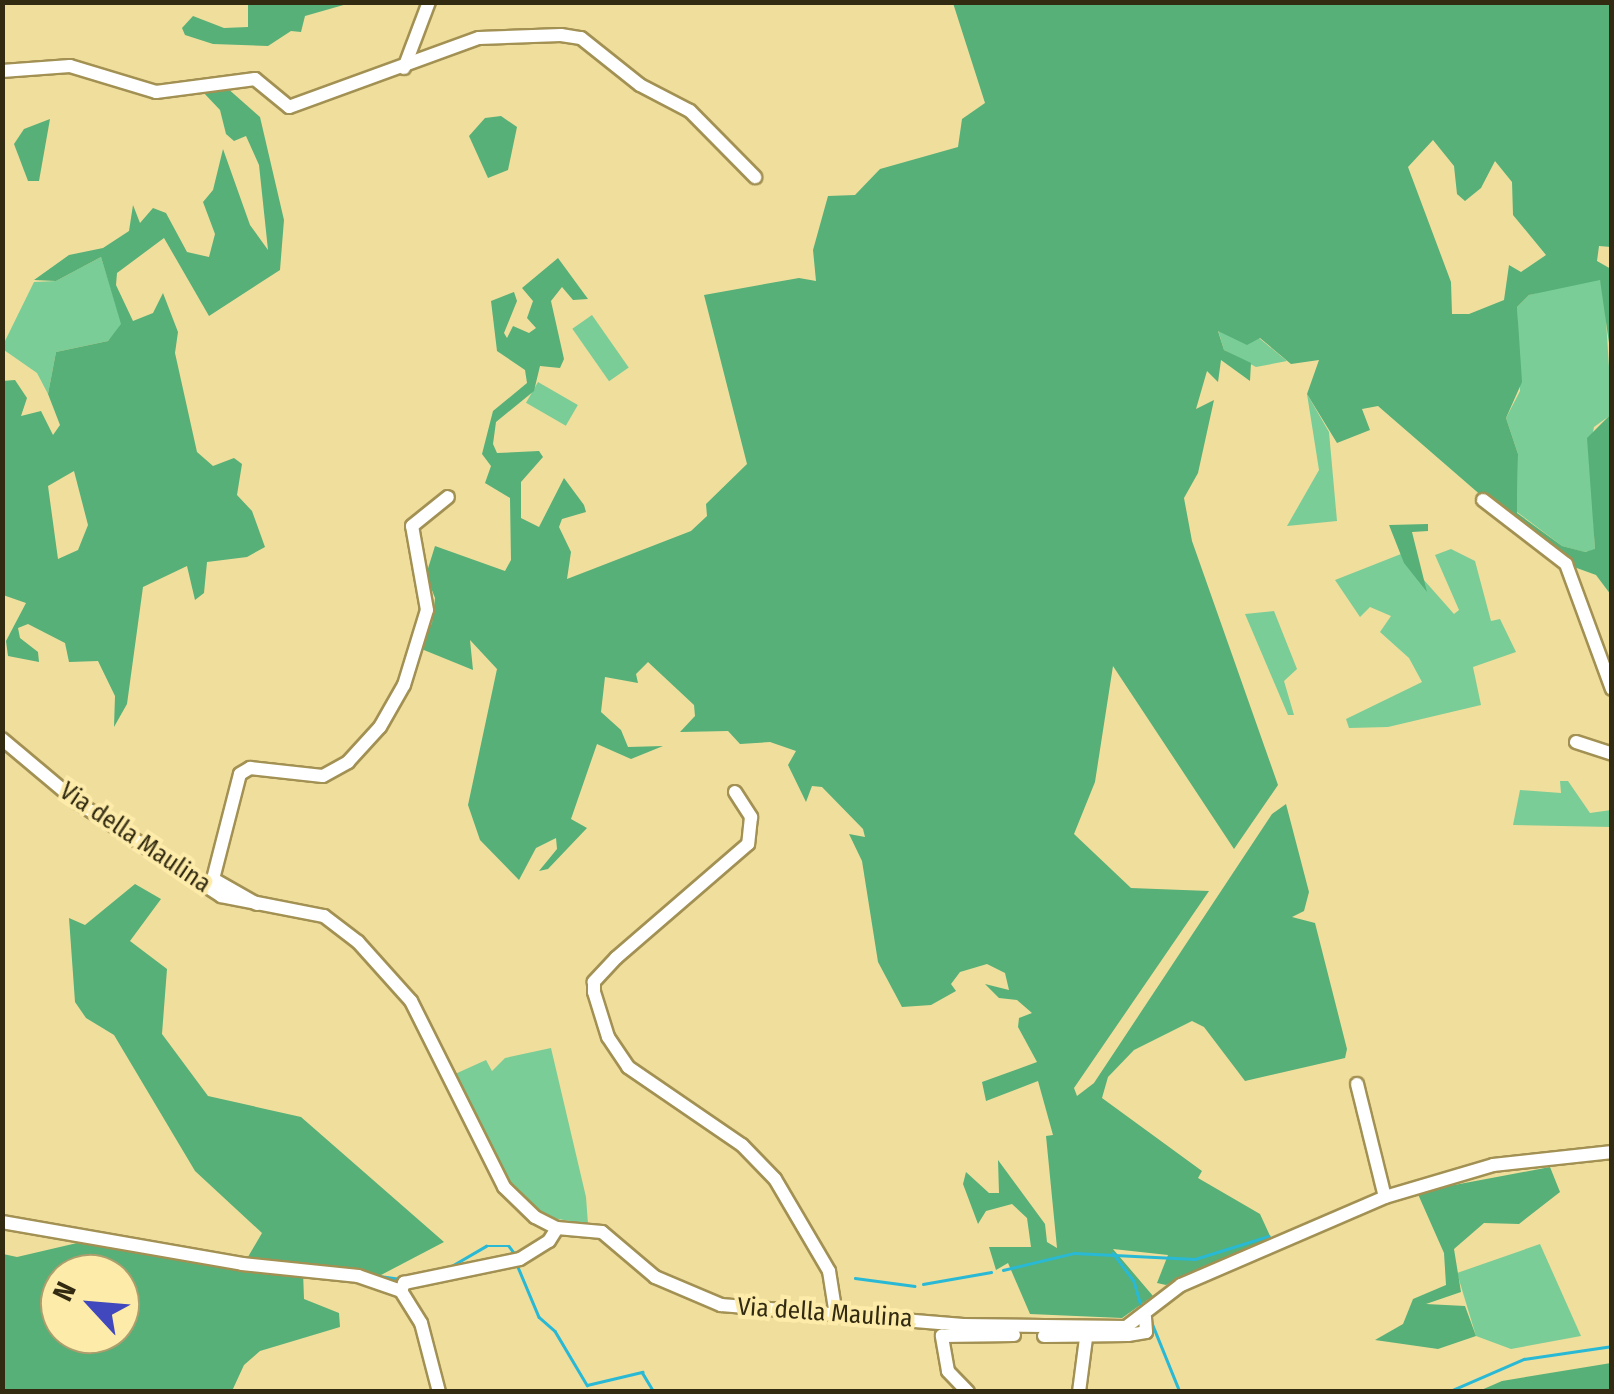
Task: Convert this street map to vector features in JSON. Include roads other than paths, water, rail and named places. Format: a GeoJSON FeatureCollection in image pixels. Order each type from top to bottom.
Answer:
{"type":"FeatureCollection","features":[{"type":"Feature","properties":{"kind":"street"},"geometry":{"type":"LineString","coordinates":[[404,68],[429,2]]}},
{"type":"Feature","properties":{"kind":"street"},"geometry":{"type":"LineString","coordinates":[[2,71],[70,66],[156,92],[255,79],[289,107],[480,38],[581,38],[640,85],[690,112],[756,177]]}},
{"type":"Feature","properties":{"kind":"street"},"geometry":{"type":"LineString","coordinates":[[257,904],[213,879],[240,774],[250,768],[323,776],[348,762],[380,727],[404,685],[427,610],[412,526],[448,497]]}},
{"type":"Feature","properties":{"kind":"street"},"geometry":{"type":"LineString","coordinates":[[1482,500],[1566,564],[1612,689]]}},
{"type":"Feature","properties":{"kind":"street","name":"Via della Maulina"},"geometry":{"type":"LineString","coordinates":[[2,739],[77,802],[172,858],[208,888],[257,904],[324,916],[376,958],[411,1001],[455,1078],[485,1158],[504,1187],[557,1228],[602,1232],[656,1277],[721,1305],[750,1311],[835,1310],[963,1325],[1087,1332],[1126,1327],[1145,1317],[1181,1285],[1385,1196],[1493,1165],[1612,1152]]}},
{"type":"Feature","properties":{"kind":"street"},"geometry":{"type":"LineString","coordinates":[[1576,742],[1612,754]]}},
{"type":"Feature","properties":{"kind":"street"},"geometry":{"type":"LineString","coordinates":[[736,792],[751,817],[748,844],[616,958],[594,982],[594,992],[608,1036],[628,1067],[742,1145],[775,1179],[829,1270],[835,1310]]}},
{"type":"Feature","properties":{"kind":"street"},"geometry":{"type":"LineString","coordinates":[[1357,1084],[1385,1196]]}},
{"type":"Feature","properties":{"kind":"street"},"geometry":{"type":"LineString","coordinates":[[2,1222],[242,1264],[358,1276],[401,1291],[421,1322],[438,1392]]}},
{"type":"Feature","properties":{"kind":"street"},"geometry":{"type":"LineString","coordinates":[[401,1291],[415,1278],[441,1279],[516,1260],[549,1242],[557,1228]]}},
{"type":"Feature","properties":{"kind":"street"},"geometry":{"type":"LineString","coordinates":[[968,1392],[948,1371],[942,1336],[1087,1332],[1079,1392]]}},
{"type":"Feature","properties":{"kind":"waterway"},"geometry":{"type":"LineString","coordinates":[[1003,1270],[1074,1253],[1195,1259],[1269,1236]]}},
{"type":"Feature","properties":{"kind":"waterway"},"geometry":{"type":"LineString","coordinates":[[405,1277],[448,1268],[486,1246],[509,1246],[515,1254]]}},
{"type":"Feature","properties":{"kind":"waterway"},"geometry":{"type":"LineString","coordinates":[[1113,1253],[1134,1281],[1141,1306]]}},
{"type":"Feature","properties":{"kind":"waterway"},"geometry":{"type":"LineString","coordinates":[[518,1267],[539,1317],[555,1331],[587,1385],[642,1372],[654,1392]]}},
{"type":"Feature","properties":{"kind":"waterway"},"geometry":{"type":"LineString","coordinates":[[923,1284],[991,1272]]}},
{"type":"Feature","properties":{"kind":"waterway"},"geometry":{"type":"LineString","coordinates":[[372,1275],[399,1279]]}},
{"type":"Feature","properties":{"kind":"waterway"},"geometry":{"type":"LineString","coordinates":[[855,1278],[914,1286]]}},
{"type":"Feature","properties":{"kind":"waterway"},"geometry":{"type":"LineString","coordinates":[[1152,1323],[1180,1392]]}},
{"type":"Feature","properties":{"kind":"waterway"},"geometry":{"type":"LineString","coordinates":[[1448,1392],[1524,1359],[1612,1346]]}}]}
